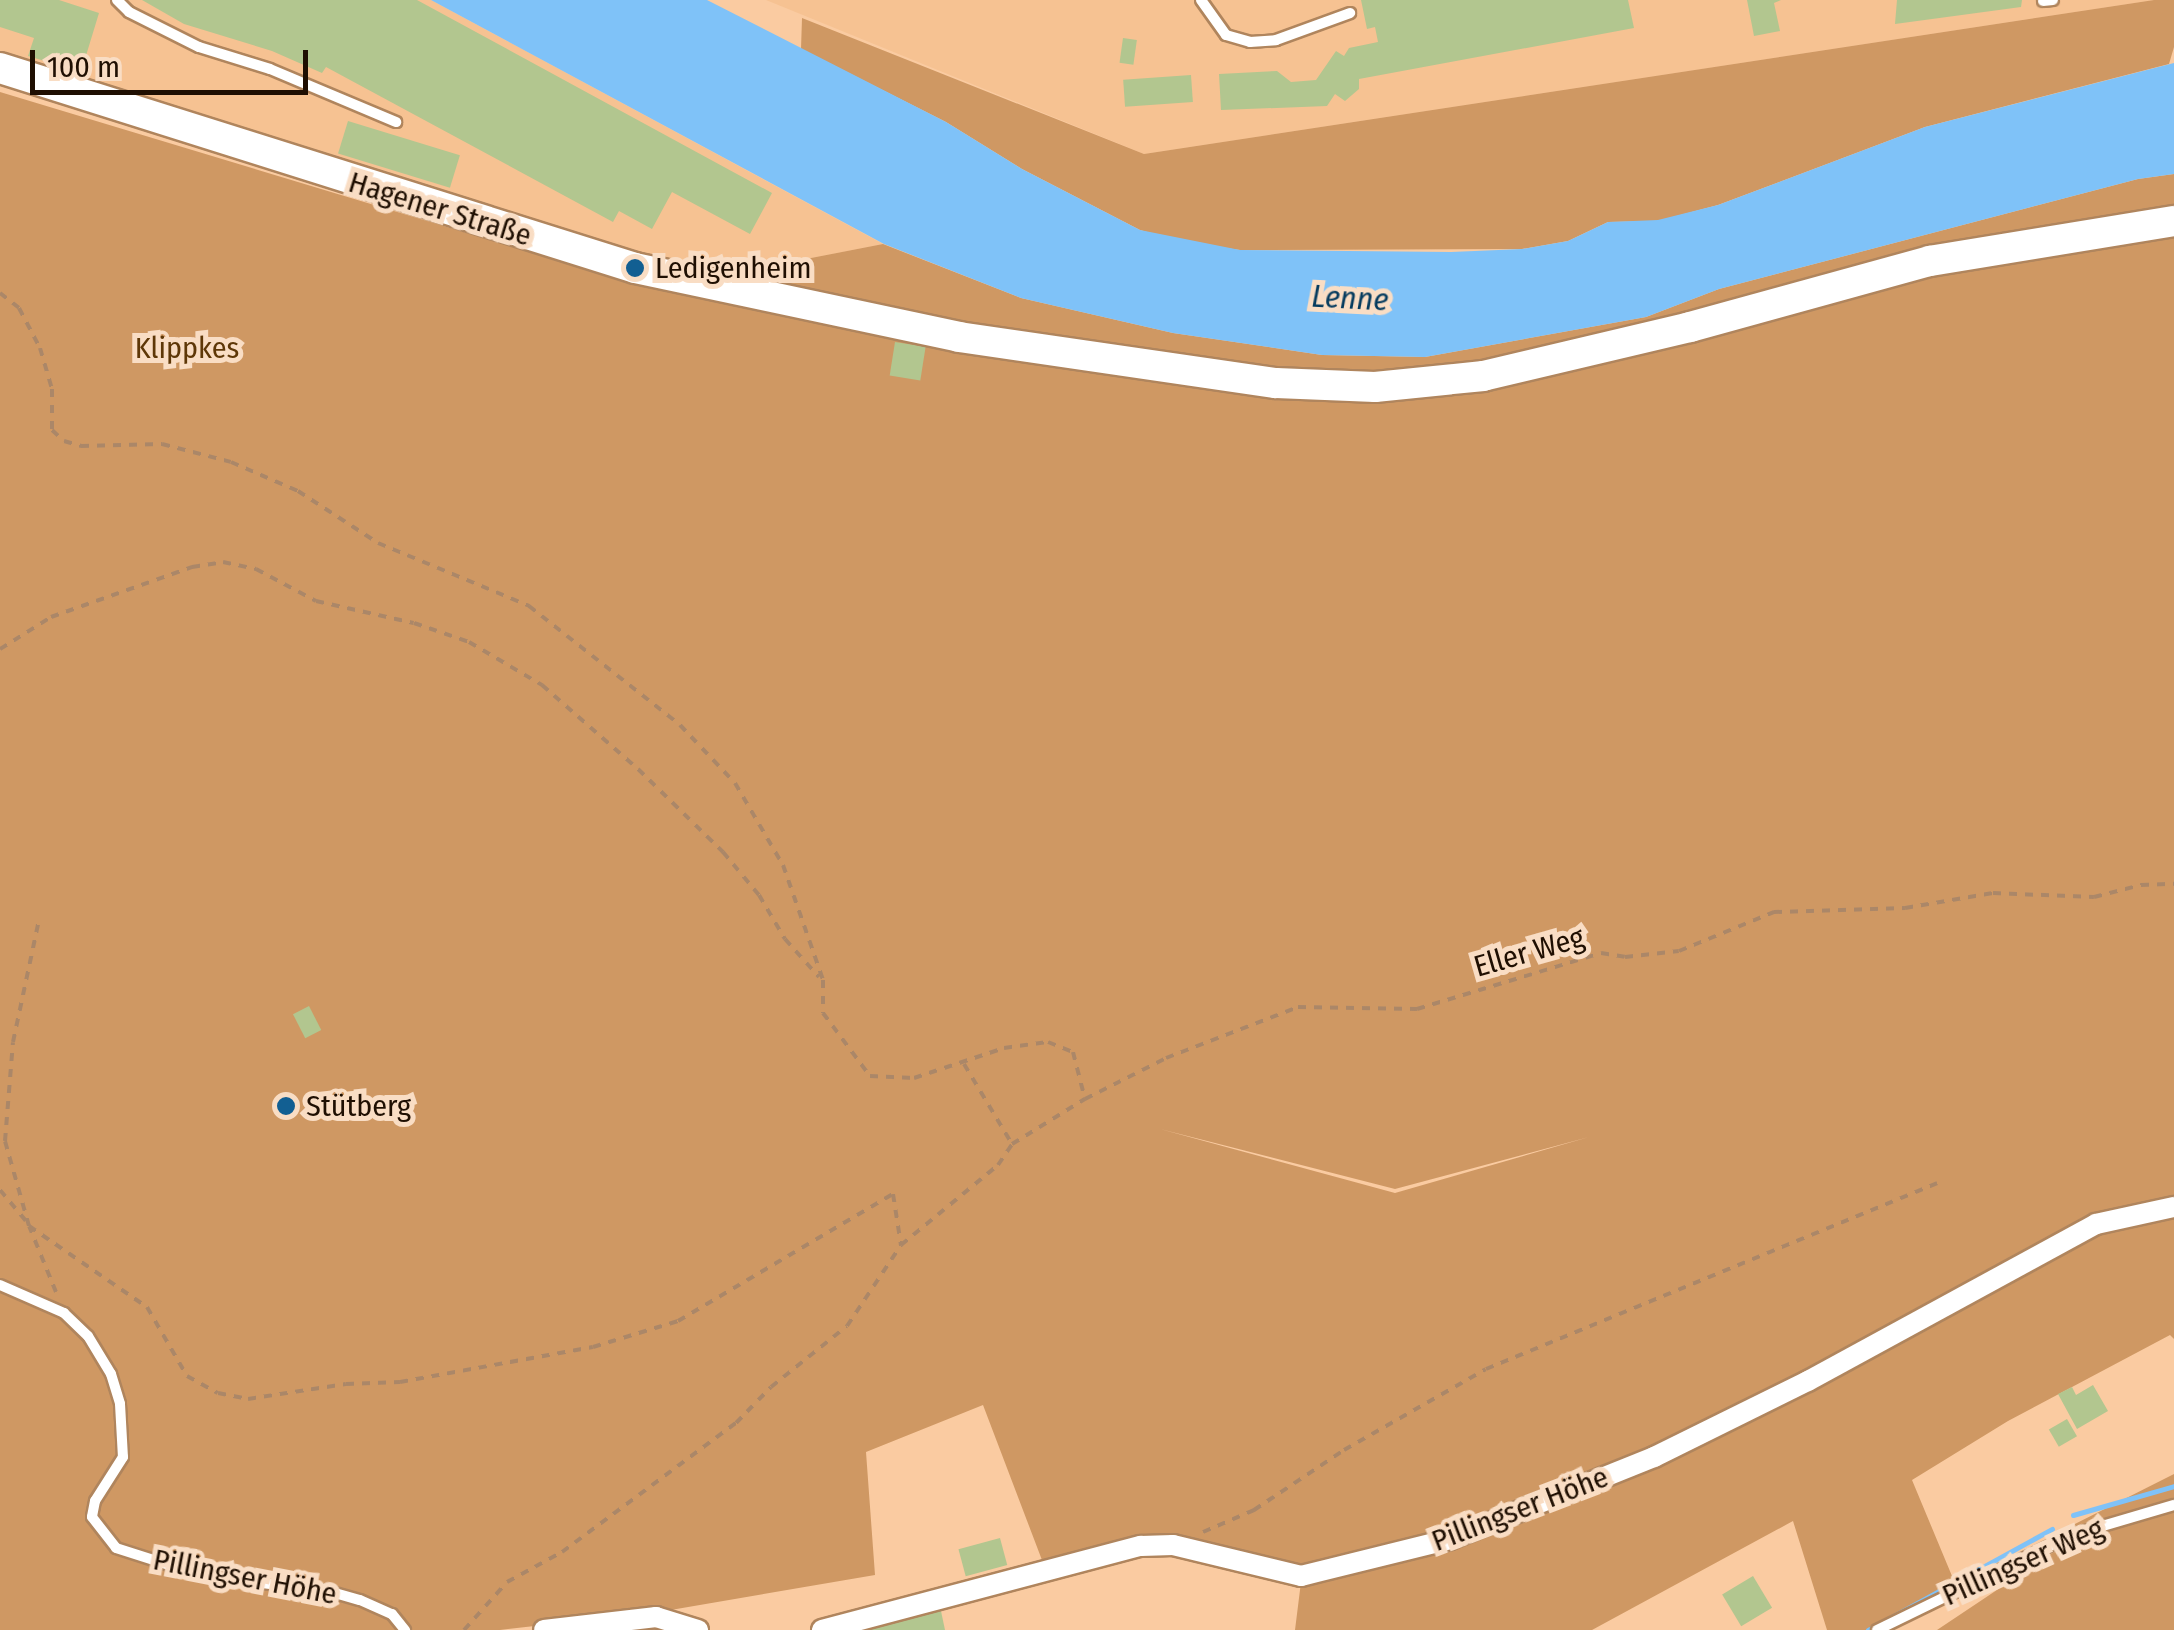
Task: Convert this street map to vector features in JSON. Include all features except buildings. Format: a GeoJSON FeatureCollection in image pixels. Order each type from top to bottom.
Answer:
{"type":"FeatureCollection","features":[{"type":"Feature","properties":{"kind":"main road","name":"Hagener Straße"},"geometry":{"type":"LineString","coordinates":[[0,68],[635,268],[888,323],[1070,355],[1261,382],[1392,386],[1521,367],[1690,327],[1930,260],[2174,220]]}},
{"type":"Feature","properties":{"kind":"street","name":"Pillingser Höhe"},"geometry":{"type":"LineString","coordinates":[[822,1630],[1141,1546],[1173,1545],[1301,1576],[1450,1539],[1671,1449],[1808,1381],[2096,1224],[2174,1207]]}},
{"type":"Feature","properties":{"kind":"street"},"geometry":{"type":"LineString","coordinates":[[544,1630],[656,1617],[698,1630]]}},
{"type":"Feature","properties":{"kind":"lane"},"geometry":{"type":"LineString","coordinates":[[117,0],[129,12],[198,46],[270,68],[396,122]]}},
{"type":"Feature","properties":{"kind":"lane"},"geometry":{"type":"LineString","coordinates":[[1201,0],[1226,35],[1250,42],[1276,40],[1350,13]]}},
{"type":"Feature","properties":{"kind":"lane"},"geometry":{"type":"LineString","coordinates":[[2043,1],[2053,0]]}},
{"type":"Feature","properties":{"kind":"lane","name":"Pillingser Höhe"},"geometry":{"type":"LineString","coordinates":[[0,1285],[64,1312],[88,1336],[104,1361],[120,1404],[123,1458],[95,1501],[92,1517],[116,1548],[204,1576],[328,1591],[360,1600],[392,1614],[405,1630]]}},
{"type":"Feature","properties":{"kind":"lane","name":"Pillingser Weg"},"geometry":{"type":"LineString","coordinates":[[1877,1630],[2072,1535],[2174,1505]]}},
{"type":"Feature","properties":{"kind":"path"},"geometry":{"type":"LineString","coordinates":[[0,292],[19,308],[40,348],[52,389],[52,430],[64,441],[81,446],[162,444],[231,462],[298,491],[378,544],[529,606],[633,684],[735,783],[783,865],[822,980],[824,1013],[870,1076],[914,1078],[1004,1048],[1058,1044],[1073,1052],[1085,1099]]}},
{"type":"Feature","properties":{"kind":"path"},"geometry":{"type":"LineString","coordinates":[[0,649],[51,617],[192,567],[223,562],[256,569],[316,601],[414,623],[469,642],[542,685],[638,768],[722,852],[759,895],[785,939],[822,980]]}},
{"type":"Feature","properties":{"kind":"path","name":"Eller Weg"},"geometry":{"type":"LineString","coordinates":[[464,1630],[507,1582],[562,1552],[736,1423],[771,1386],[846,1326],[901,1245],[998,1165],[1012,1144],[1085,1099],[1182,1052],[1298,1008],[1417,1009],[1602,953],[1625,956],[1680,951],[1743,921],[1774,912],[1905,908],[1992,893],[2094,897],[2142,885],[2174,884]]}},
{"type":"Feature","properties":{"kind":"path"},"geometry":{"type":"LineString","coordinates":[[39,920],[12,1042],[5,1141],[29,1226],[64,1312]]}},
{"type":"Feature","properties":{"kind":"path"},"geometry":{"type":"LineString","coordinates":[[964,1064],[1012,1144]]}},
{"type":"Feature","properties":{"kind":"path"},"geometry":{"type":"LineString","coordinates":[[1173,1545],[1254,1510],[1344,1450],[1486,1368],[1938,1183]]}},
{"type":"Feature","properties":{"kind":"path"},"geometry":{"type":"LineString","coordinates":[[0,1190],[29,1226],[148,1307],[186,1376],[218,1393],[248,1399],[346,1384],[400,1382],[593,1347],[661,1326],[716,1301],[893,1194],[901,1245]]}},
{"type":"Feature","properties":{"kind":"shaded area"},"geometry":{"type":"Polygon","coordinates":[[[0,0],[431,0],[883,244],[719,276],[533,228],[0,56],[0,0]]]}},
{"type":"Feature","properties":{"kind":"shaded area"},"geometry":{"type":"Polygon","coordinates":[[[766,0],[2154,0],[1144,154],[766,0]]]}},
{"type":"Feature","properties":{"kind":"green space"},"geometry":{"type":"Polygon","coordinates":[[[2174,0],[2174,47],[2169,64],[1925,127],[1718,205],[1658,221],[1608,222],[1568,241],[1522,249],[1240,250],[1182,242],[1140,230],[1022,169],[946,122],[801,49],[802,18],[1144,154],[2174,0]]]}},
{"type":"Feature","properties":{"kind":"green space","name":"Klippkes"},"geometry":{"type":"Polygon","coordinates":[[[0,92],[652,289],[883,244],[1021,298],[1173,333],[1322,355],[1425,357],[1646,317],[1719,289],[2138,179],[2174,174],[2174,1339],[2170,1335],[2008,1421],[1912,1480],[1957,1588],[1874,1630],[1827,1630],[1793,1521],[1592,1630],[1295,1630],[1301,1582],[1451,1544],[1646,1466],[1808,1384],[2065,1240],[1807,1378],[1645,1457],[1448,1536],[1345,1564],[1302,1572],[1174,1542],[1140,1542],[1045,1568],[983,1405],[866,1452],[875,1575],[659,1612],[500,1630],[0,1630],[0,92]],[[1160,1129],[1395,1193],[1589,1137],[1395,1189],[1160,1129]]]}},
{"type":"Feature","properties":{"kind":"green space"},"geometry":{"type":"Polygon","coordinates":[[[2174,1474],[2174,1630],[1937,1630],[2066,1544],[2063,1530],[2174,1474]]]}},
{"type":"Feature","properties":{"kind":"water","name":"Lenne"},"geometry":{"type":"Polygon","coordinates":[[[431,0],[707,0],[946,122],[1022,169],[1140,230],[1240,250],[1451,252],[1522,249],[1568,241],[1608,222],[1658,220],[1718,205],[1925,127],[2174,63],[2174,174],[2138,179],[1719,289],[1646,317],[1425,357],[1322,355],[1173,333],[1021,298],[884,244],[431,0]]]}},
{"type":"Feature","properties":{"kind":"waterway"},"geometry":{"type":"LineString","coordinates":[[2073,1515],[2174,1486]]}},
{"type":"Feature","properties":{"kind":"waterway"},"geometry":{"type":"LineString","coordinates":[[1868,1630],[2052,1529]]}},
{"type":"Feature","properties":{"kind":"place","name":"Ledigenheim"},"geometry":{"type":"Point","coordinates":[635,268]}},
{"type":"Feature","properties":{"kind":"place","name":"Stütberg"},"geometry":{"type":"Point","coordinates":[286,1106]}}]}
